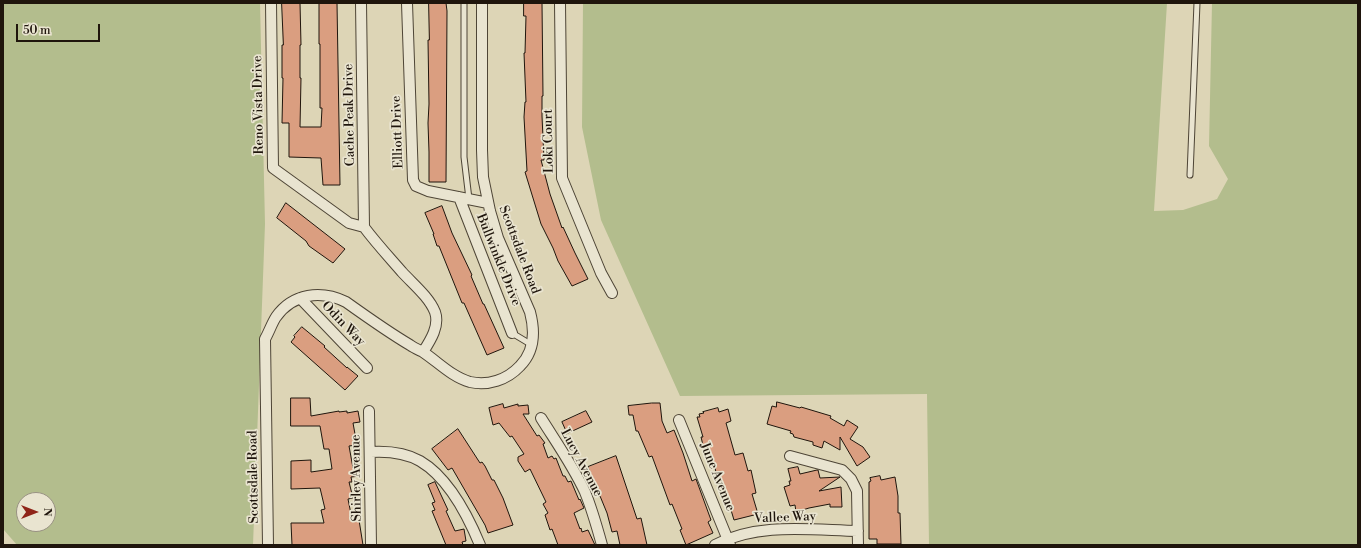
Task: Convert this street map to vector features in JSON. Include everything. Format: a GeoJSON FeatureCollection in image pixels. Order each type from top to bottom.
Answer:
{"type":"FeatureCollection","features":[{"type":"Feature","properties":{"kind":"street","name":"Reno Vista Drive"},"geometry":{"type":"LineString","coordinates":[[271,3],[273,168],[349,223],[364,228]]}},
{"type":"Feature","properties":{"kind":"street","name":"Cache Peak Drive"},"geometry":{"type":"LineString","coordinates":[[361,3],[364,228]]}},
{"type":"Feature","properties":{"kind":"street","name":"Elliott Drive"},"geometry":{"type":"LineString","coordinates":[[407,3],[413,180],[416,186],[421,189],[488,203]]}},
{"type":"Feature","properties":{"kind":"street","name":"Scottsdale Road"},"geometry":{"type":"LineString","coordinates":[[268,545],[265,339],[276,317],[284,308],[300,298],[312,295],[335,297],[346,302],[410,345],[423,352],[459,378],[470,382],[494,382],[506,378],[516,371],[530,352],[533,339],[533,325],[530,312],[498,238],[488,203],[483,177],[482,3]]}},
{"type":"Feature","properties":{"kind":"street","name":"Loki Court"},"geometry":{"type":"LineString","coordinates":[[560,3],[562,178],[601,273],[612,293]]}},
{"type":"Feature","properties":{"kind":"street","name":"Bullwinkle Drive"},"geometry":{"type":"LineString","coordinates":[[464,198],[512,333]]}},
{"type":"Feature","properties":{"kind":"street"},"geometry":{"type":"LineString","coordinates":[[364,228],[427,299],[435,313],[435,326],[432,338],[423,352]]}},
{"type":"Feature","properties":{"kind":"street","name":"Odin Way"},"geometry":{"type":"LineString","coordinates":[[300,298],[367,368]]}},
{"type":"Feature","properties":{"kind":"street","name":"Shirley Avenue"},"geometry":{"type":"LineString","coordinates":[[369,411],[371,545]]}},
{"type":"Feature","properties":{"kind":"street","name":"Lucy Avenue"},"geometry":{"type":"LineString","coordinates":[[541,418],[564,455],[584,492],[593,513],[602,545]]}},
{"type":"Feature","properties":{"kind":"street","name":"June Avenue"},"geometry":{"type":"LineString","coordinates":[[679,420],[729,542]]}},
{"type":"Feature","properties":{"kind":"street"},"geometry":{"type":"LineString","coordinates":[[370,452],[392,453],[408,456],[431,468],[444,481],[458,501],[480,545]]}},
{"type":"Feature","properties":{"kind":"street"},"geometry":{"type":"LineString","coordinates":[[790,456],[842,470],[852,479],[857,491],[858,545]]}},
{"type":"Feature","properties":{"kind":"street","name":"Vallee Way"},"geometry":{"type":"LineString","coordinates":[[716,545],[729,542],[749,532],[782,529],[858,531]]}},
{"type":"Feature","properties":{"kind":"lane"},"geometry":{"type":"LineString","coordinates":[[464,3],[464,198]]}},
{"type":"Feature","properties":{"kind":"lane"},"geometry":{"type":"LineString","coordinates":[[1190,175],[1197,3]]}},
{"type":"Feature","properties":{"kind":"lane"},"geometry":{"type":"LineString","coordinates":[[512,333],[532,345]]}},
{"type":"Feature","properties":{"kind":"green space"},"geometry":{"type":"Polygon","coordinates":[[[3,3],[260,3],[265,224],[253,545],[17,545],[3,529],[3,3]]]}},
{"type":"Feature","properties":{"kind":"green space"},"geometry":{"type":"Polygon","coordinates":[[[583,3],[1167,3],[1154,211],[1183,210],[1217,199],[1228,179],[1209,146],[1212,3],[1358,3],[1358,545],[929,545],[927,394],[680,396],[601,220],[582,127],[583,3]]]}},
{"type":"Feature","properties":{"kind":"building"},"geometry":{"type":"Polygon","coordinates":[[[282,3],[300,3],[300,127],[321,127],[322,108],[320,108],[319,3],[337,3],[340,185],[323,185],[321,158],[289,157],[289,123],[282,123],[282,3]]]}},
{"type":"Feature","properties":{"kind":"building"},"geometry":{"type":"Polygon","coordinates":[[[429,3],[446,3],[447,11],[446,182],[429,182],[429,3]]]}},
{"type":"Feature","properties":{"kind":"building"},"geometry":{"type":"Polygon","coordinates":[[[524,3],[542,3],[542,116],[544,160],[541,160],[550,194],[562,228],[563,227],[588,279],[572,286],[558,261],[541,224],[525,172],[527,171],[524,117],[526,102],[524,53],[526,16],[524,16],[524,3]]]}},
{"type":"Feature","properties":{"kind":"building"},"geometry":{"type":"Polygon","coordinates":[[[286,203],[345,249],[333,263],[309,246],[306,241],[277,218],[286,203]]]}},
{"type":"Feature","properties":{"kind":"building"},"geometry":{"type":"Polygon","coordinates":[[[442,206],[483,304],[504,348],[487,355],[464,303],[462,303],[439,246],[437,246],[434,234],[425,213],[442,206]]]}},
{"type":"Feature","properties":{"kind":"building"},"geometry":{"type":"Polygon","coordinates":[[[302,327],[325,346],[324,347],[347,368],[358,376],[345,390],[291,342],[302,327]]]}},
{"type":"Feature","properties":{"kind":"building"},"geometry":{"type":"Polygon","coordinates":[[[291,398],[310,398],[311,416],[339,411],[347,411],[347,413],[358,411],[360,422],[353,423],[357,445],[349,446],[353,468],[359,467],[360,476],[351,477],[352,482],[349,482],[353,498],[348,499],[352,519],[357,519],[357,521],[359,520],[363,545],[292,545],[291,523],[324,523],[321,510],[325,509],[320,488],[291,489],[291,461],[311,460],[311,472],[332,469],[329,449],[324,449],[320,426],[291,426],[291,398]]]}},
{"type":"Feature","properties":{"kind":"building"},"geometry":{"type":"Polygon","coordinates":[[[777,402],[831,416],[830,418],[844,426],[847,420],[858,427],[850,439],[863,447],[870,457],[857,466],[840,437],[840,450],[824,441],[822,448],[813,445],[813,442],[794,437],[793,434],[790,433],[791,431],[767,424],[772,406],[776,407],[777,402]]]}},
{"type":"Feature","properties":{"kind":"building"},"geometry":{"type":"Polygon","coordinates":[[[660,403],[662,421],[667,433],[674,430],[692,481],[696,479],[711,520],[708,522],[713,533],[686,545],[680,530],[682,529],[672,504],[670,505],[652,456],[649,457],[638,431],[636,431],[633,415],[629,415],[628,406],[660,403]]]}},
{"type":"Feature","properties":{"kind":"building"},"geometry":{"type":"Polygon","coordinates":[[[503,404],[504,408],[518,404],[518,406],[528,405],[529,414],[523,414],[537,436],[539,435],[545,443],[543,444],[548,458],[552,456],[554,459],[556,458],[563,476],[565,476],[568,482],[571,481],[584,508],[574,513],[580,529],[581,528],[582,532],[588,530],[595,545],[558,545],[552,529],[550,530],[545,515],[548,513],[543,504],[546,502],[530,469],[525,472],[518,461],[518,457],[524,454],[512,436],[510,437],[499,423],[493,425],[489,408],[503,404]]]}},
{"type":"Feature","properties":{"kind":"building"},"geometry":{"type":"Polygon","coordinates":[[[718,408],[719,412],[728,409],[731,421],[726,423],[735,455],[743,453],[748,471],[751,470],[756,493],[752,494],[758,514],[734,520],[728,500],[725,501],[721,485],[719,485],[715,468],[712,469],[708,455],[706,456],[704,451],[701,437],[703,437],[697,417],[700,417],[699,414],[704,413],[703,412],[718,408]]]}},
{"type":"Feature","properties":{"kind":"building"},"geometry":{"type":"Polygon","coordinates":[[[586,411],[592,422],[566,434],[562,422],[586,411]]]}},
{"type":"Feature","properties":{"kind":"building"},"geometry":{"type":"Polygon","coordinates":[[[458,429],[480,463],[482,462],[485,466],[492,480],[494,480],[503,498],[513,525],[488,533],[485,525],[452,468],[448,470],[432,449],[458,429]]]}},
{"type":"Feature","properties":{"kind":"building"},"geometry":{"type":"Polygon","coordinates":[[[616,456],[637,519],[641,518],[647,545],[620,545],[617,531],[612,532],[607,513],[600,496],[599,497],[588,467],[616,456]]]}},
{"type":"Feature","properties":{"kind":"building"},"geometry":{"type":"Polygon","coordinates":[[[798,467],[800,474],[818,470],[820,478],[840,477],[819,491],[841,487],[842,507],[830,507],[830,504],[796,512],[795,505],[790,506],[784,487],[790,485],[789,481],[791,481],[788,469],[798,467]]]}},
{"type":"Feature","properties":{"kind":"building"},"geometry":{"type":"Polygon","coordinates":[[[880,476],[881,480],[895,477],[898,496],[898,513],[900,513],[901,544],[877,544],[877,539],[869,539],[869,482],[871,481],[870,478],[880,476]]]}},
{"type":"Feature","properties":{"kind":"building"},"geometry":{"type":"Polygon","coordinates":[[[435,482],[448,510],[446,511],[455,531],[464,529],[466,541],[462,542],[463,545],[446,545],[432,511],[435,510],[432,503],[435,502],[428,485],[435,482]]]}}]}
